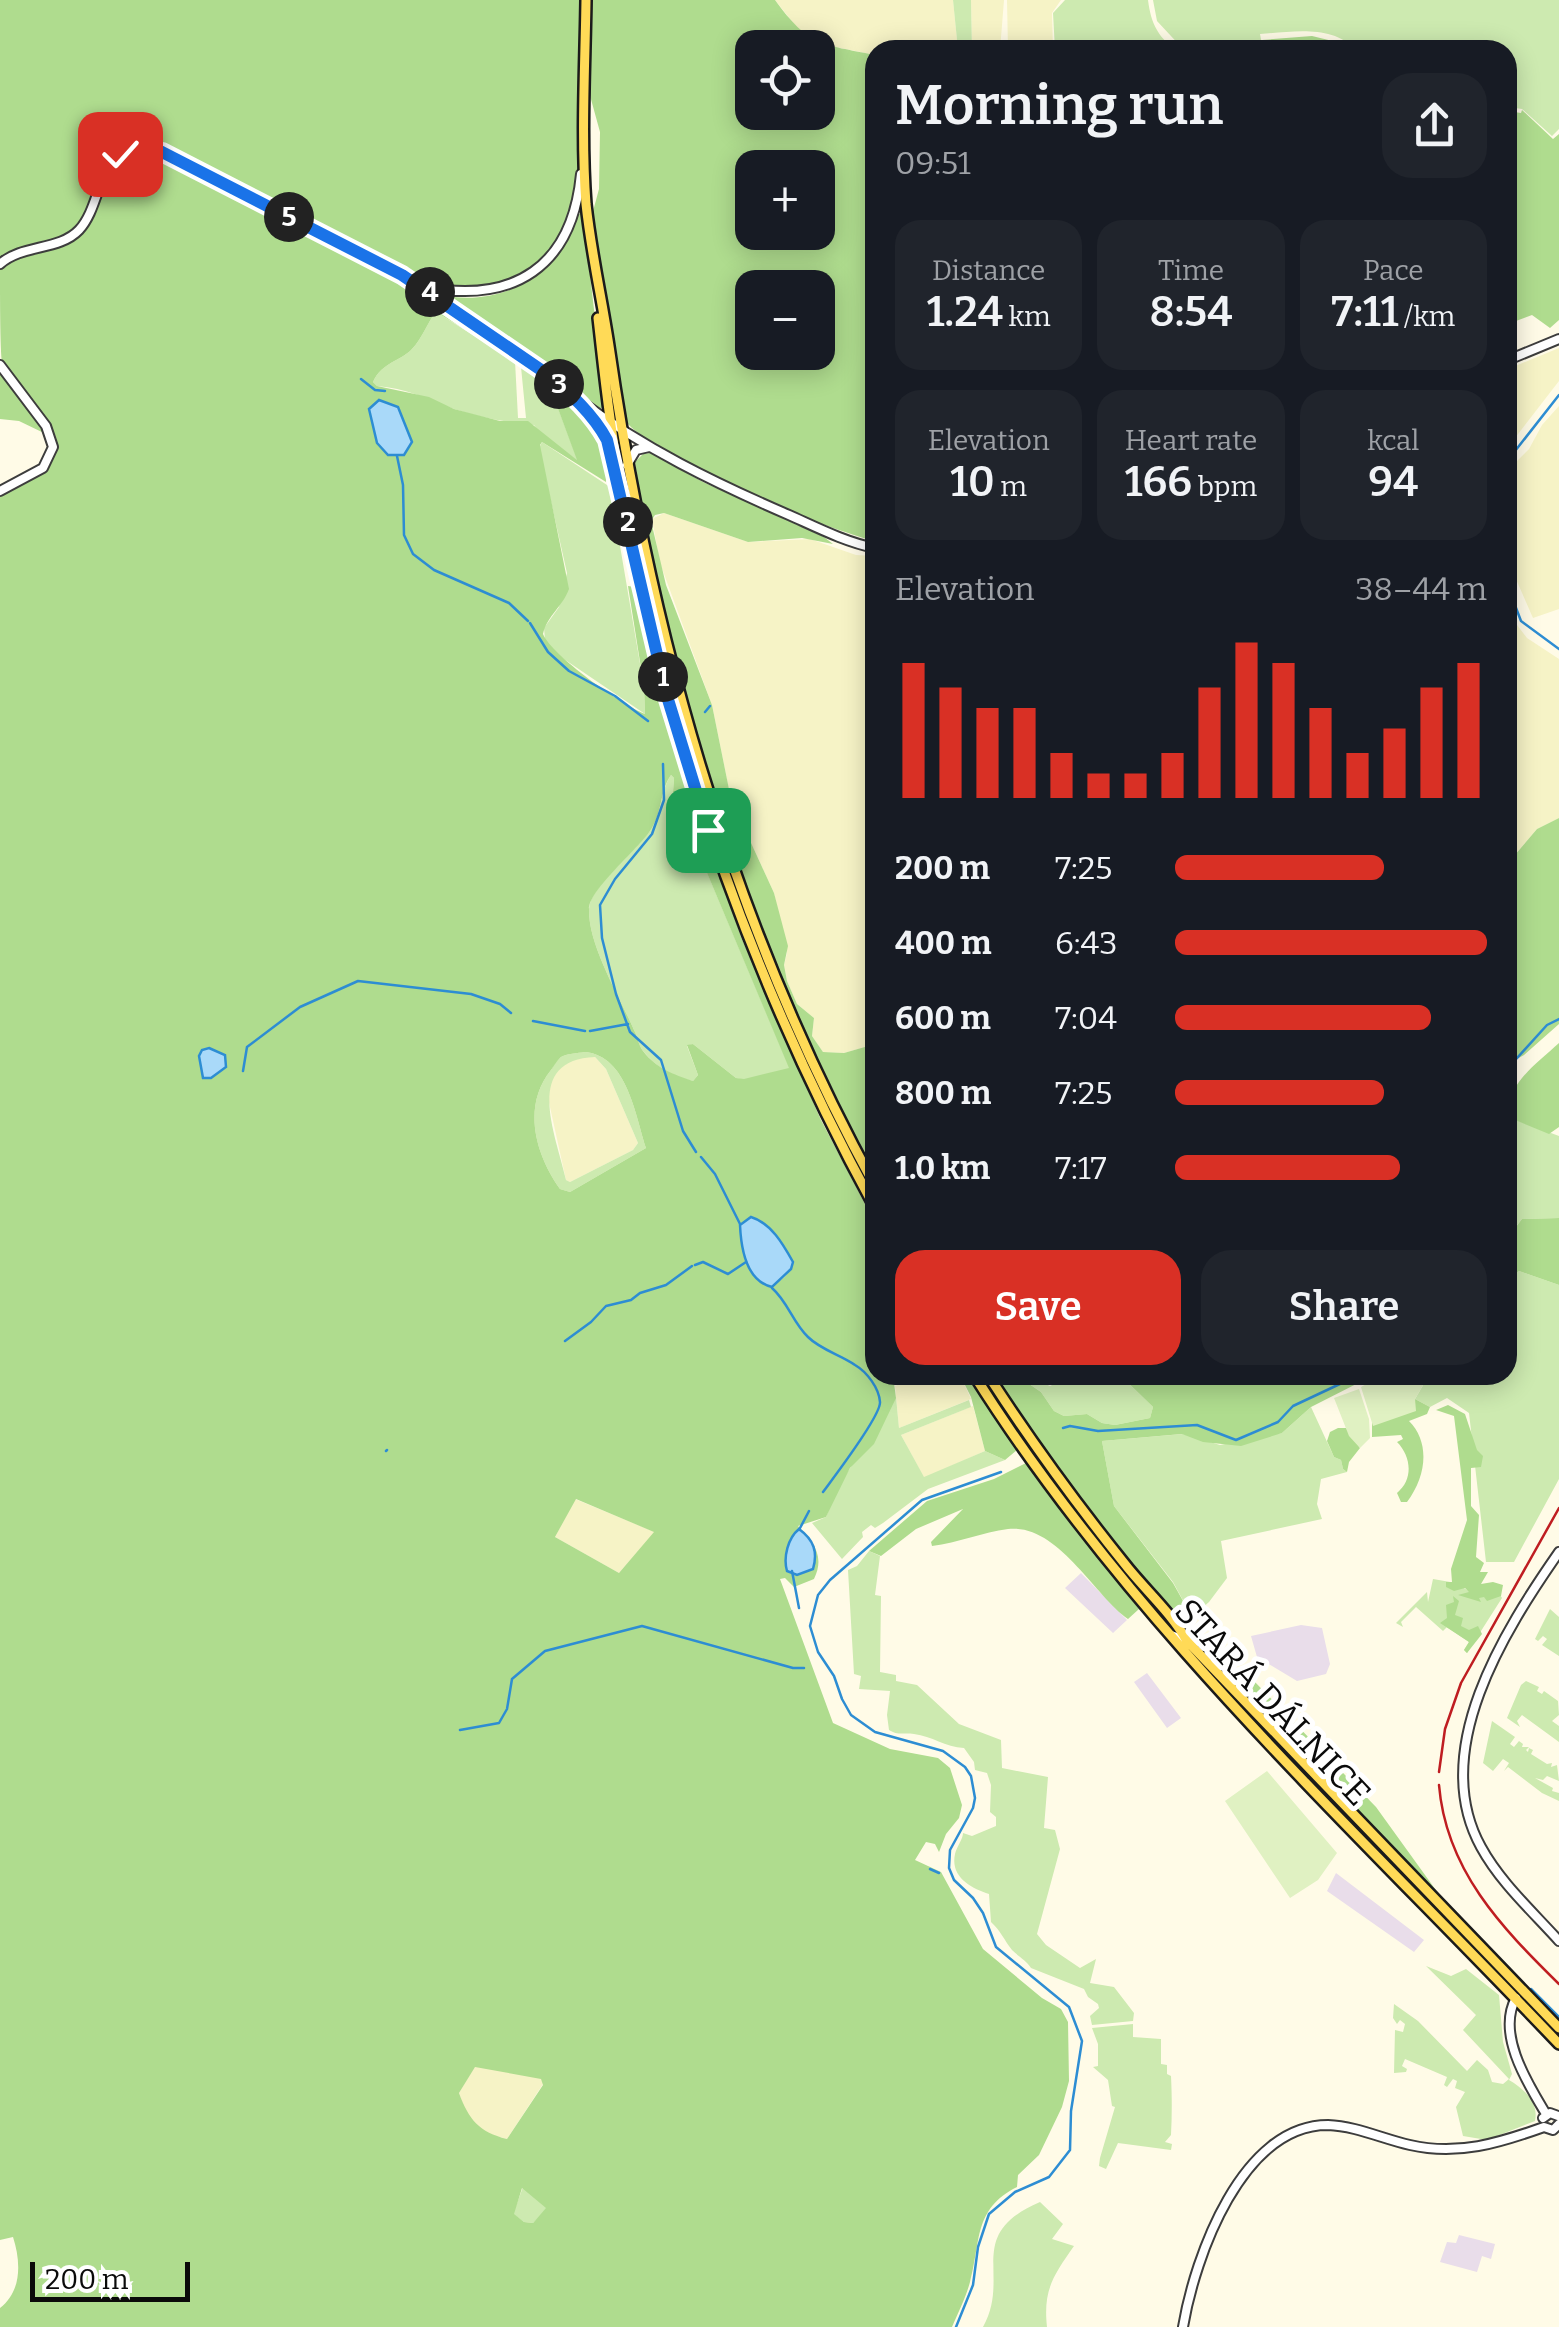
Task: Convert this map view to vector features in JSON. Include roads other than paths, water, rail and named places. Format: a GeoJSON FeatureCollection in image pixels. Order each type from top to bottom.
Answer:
{"type":"FeatureCollection","features":[{"type":"Feature","properties":{"kind":"main road"},"geometry":{"type":"LineString","coordinates":[[586,0],[586,204],[627,520]]}},
{"type":"Feature","properties":{"kind":"main road"},"geometry":{"type":"LineString","coordinates":[[565,389],[598,424],[607,440],[666,693],[692,759]]}},
{"type":"Feature","properties":{"kind":"main road"},"geometry":{"type":"LineString","coordinates":[[615,426],[692,759],[714,828],[775,1006],[865,1189]]}},
{"type":"Feature","properties":{"kind":"main road"},"geometry":{"type":"LineString","coordinates":[[714,828],[785,1001],[865,1165]]}},
{"type":"Feature","properties":{"kind":"main road","name":"STARÁ DÁLNICE"},"geometry":{"type":"LineString","coordinates":[[981,1385],[1035,1464],[1239,1711],[1559,2028]]}},
{"type":"Feature","properties":{"kind":"main road","name":"STARÁ DÁLNICE"},"geometry":{"type":"LineString","coordinates":[[995,1385],[1044,1459],[1175,1632],[1559,2044]]}},
{"type":"Feature","properties":{"kind":"street"},"geometry":{"type":"LineString","coordinates":[[418,285],[491,291],[520,281],[545,263],[568,230],[580,190],[584,145]]}},
{"type":"Feature","properties":{"kind":"street"},"geometry":{"type":"LineString","coordinates":[[0,264],[17,252],[74,235],[84,224],[113,161],[130,149],[162,152],[418,285],[651,448],[756,501],[865,544]]}},
{"type":"Feature","properties":{"kind":"street"},"geometry":{"type":"LineString","coordinates":[[1517,356],[1559,339]]}},
{"type":"Feature","properties":{"kind":"street"},"geometry":{"type":"LineString","coordinates":[[0,365],[46,426],[53,447],[43,468],[0,492]]}},
{"type":"Feature","properties":{"kind":"street"},"geometry":{"type":"LineString","coordinates":[[627,469],[636,450],[651,448]]}},
{"type":"Feature","properties":{"kind":"street"},"geometry":{"type":"LineString","coordinates":[[1559,1552],[1517,1621],[1482,1690],[1466,1734],[1462,1779],[1468,1818],[1485,1853],[1559,1941]]}},
{"type":"Feature","properties":{"kind":"street"},"geometry":{"type":"LineString","coordinates":[[1175,1632],[1203,1642],[1186,1641]]}},
{"type":"Feature","properties":{"kind":"street"},"geometry":{"type":"LineString","coordinates":[[1183,2327],[1201,2258],[1216,2226],[1246,2172],[1263,2151],[1281,2138],[1310,2127],[1332,2125],[1414,2146],[1458,2149],[1480,2148],[1544,2127],[1551,2130],[1559,2119],[1546,2114],[1517,2061],[1511,2008],[1516,1998]]}},
{"type":"Feature","properties":{"kind":"street"},"geometry":{"type":"LineString","coordinates":[[1544,2127],[1542,2118],[1546,2114]]}},
{"type":"Feature","properties":{"kind":"water"},"geometry":{"type":"Polygon","coordinates":[[[379,400],[398,407],[412,442],[404,455],[388,455],[377,443],[369,409],[379,400]]]}},
{"type":"Feature","properties":{"kind":"water"},"geometry":{"type":"Polygon","coordinates":[[[209,1048],[225,1055],[226,1067],[211,1078],[203,1078],[199,1056],[209,1048]]]}},
{"type":"Feature","properties":{"kind":"water"},"geometry":{"type":"Polygon","coordinates":[[[751,1217],[770,1229],[793,1262],[772,1287],[756,1278],[744,1253],[740,1225],[751,1217]]]}},
{"type":"Feature","properties":{"kind":"water"},"geometry":{"type":"Polygon","coordinates":[[[799,1529],[814,1547],[815,1557],[813,1569],[797,1575],[787,1571],[786,1560],[789,1543],[799,1529]]]}},
{"type":"Feature","properties":{"kind":"waterway"},"geometry":{"type":"LineString","coordinates":[[361,379],[375,390],[385,391]]}},
{"type":"Feature","properties":{"kind":"waterway"},"geometry":{"type":"LineString","coordinates":[[1517,449],[1559,395]]}},
{"type":"Feature","properties":{"kind":"waterway"},"geometry":{"type":"LineString","coordinates":[[397,456],[403,485],[404,535],[413,554],[434,570],[509,603],[528,621]]}},
{"type":"Feature","properties":{"kind":"waterway"},"geometry":{"type":"LineString","coordinates":[[1517,611],[1521,621],[1559,649]]}},
{"type":"Feature","properties":{"kind":"waterway"},"geometry":{"type":"LineString","coordinates":[[530,623],[548,652],[569,671],[615,696],[648,721]]}},
{"type":"Feature","properties":{"kind":"waterway"},"geometry":{"type":"LineString","coordinates":[[705,712],[710,706]]}},
{"type":"Feature","properties":{"kind":"waterway"},"geometry":{"type":"LineString","coordinates":[[663,764],[664,800],[652,834],[615,879],[600,905],[602,938],[630,1032],[661,1060],[683,1131],[696,1152]]}},
{"type":"Feature","properties":{"kind":"waterway"},"geometry":{"type":"LineString","coordinates":[[243,1071],[247,1047],[300,1007],[358,981],[471,994],[500,1004],[511,1013]]}},
{"type":"Feature","properties":{"kind":"waterway"},"geometry":{"type":"LineString","coordinates":[[1517,1058],[1547,1025],[1559,1019]]}},
{"type":"Feature","properties":{"kind":"waterway"},"geometry":{"type":"LineString","coordinates":[[533,1021],[585,1031]]}},
{"type":"Feature","properties":{"kind":"waterway"},"geometry":{"type":"LineString","coordinates":[[590,1031],[628,1024]]}},
{"type":"Feature","properties":{"kind":"waterway"},"geometry":{"type":"LineString","coordinates":[[701,1157],[715,1174],[740,1224]]}},
{"type":"Feature","properties":{"kind":"waterway"},"geometry":{"type":"LineString","coordinates":[[695,1265],[703,1262],[728,1274],[746,1262]]}},
{"type":"Feature","properties":{"kind":"waterway"},"geometry":{"type":"LineString","coordinates":[[565,1341],[606,1306],[666,1285],[692,1266]]}},
{"type":"Feature","properties":{"kind":"waterway"},"geometry":{"type":"LineString","coordinates":[[772,1288],[808,1337],[865,1374]]}},
{"type":"Feature","properties":{"kind":"waterway"},"geometry":{"type":"LineString","coordinates":[[823,1492],[873,1420],[880,1402],[874,1385]]}},
{"type":"Feature","properties":{"kind":"waterway"},"geometry":{"type":"LineString","coordinates":[[1063,1428],[1098,1431],[1197,1425],[1236,1440],[1278,1422],[1293,1406],[1338,1385]]}},
{"type":"Feature","properties":{"kind":"waterway"},"geometry":{"type":"LineString","coordinates":[[956,2327],[973,2285],[978,2247],[989,2214],[1015,2192],[1049,2177],[1070,2150],[1071,2111],[1082,2041],[1069,2007],[996,1947],[983,1913],[954,1880],[949,1868],[950,1850],[973,1808],[971,1776],[943,1751],[875,1732],[851,1715],[834,1676],[818,1652],[810,1626],[818,1595],[830,1580],[922,1500],[1001,1472]]}},
{"type":"Feature","properties":{"kind":"waterway"},"geometry":{"type":"LineString","coordinates":[[799,1530],[809,1511]]}},
{"type":"Feature","properties":{"kind":"waterway"},"geometry":{"type":"LineString","coordinates":[[792,1571],[799,1608]]}},
{"type":"Feature","properties":{"kind":"waterway"},"geometry":{"type":"LineString","coordinates":[[460,1730],[499,1723],[507,1709],[512,1679],[545,1651],[642,1626],[804,1668]]}},
{"type":"Feature","properties":{"kind":"waterway"},"geometry":{"type":"LineString","coordinates":[[930,1869],[939,1873]]}},
{"type":"Feature","properties":{"kind":"waterway"},"geometry":{"type":"LineString","coordinates":[[1531,1989],[1559,2017]]}},
{"type":"Feature","properties":{"kind":"tram line"},"geometry":{"type":"LineString","coordinates":[[1439,1772],[1445,1729],[1461,1683],[1559,1508]]}},
{"type":"Feature","properties":{"kind":"tram line"},"geometry":{"type":"LineString","coordinates":[[1439,1785],[1453,1844],[1480,1895],[1559,1984]]}}]}
